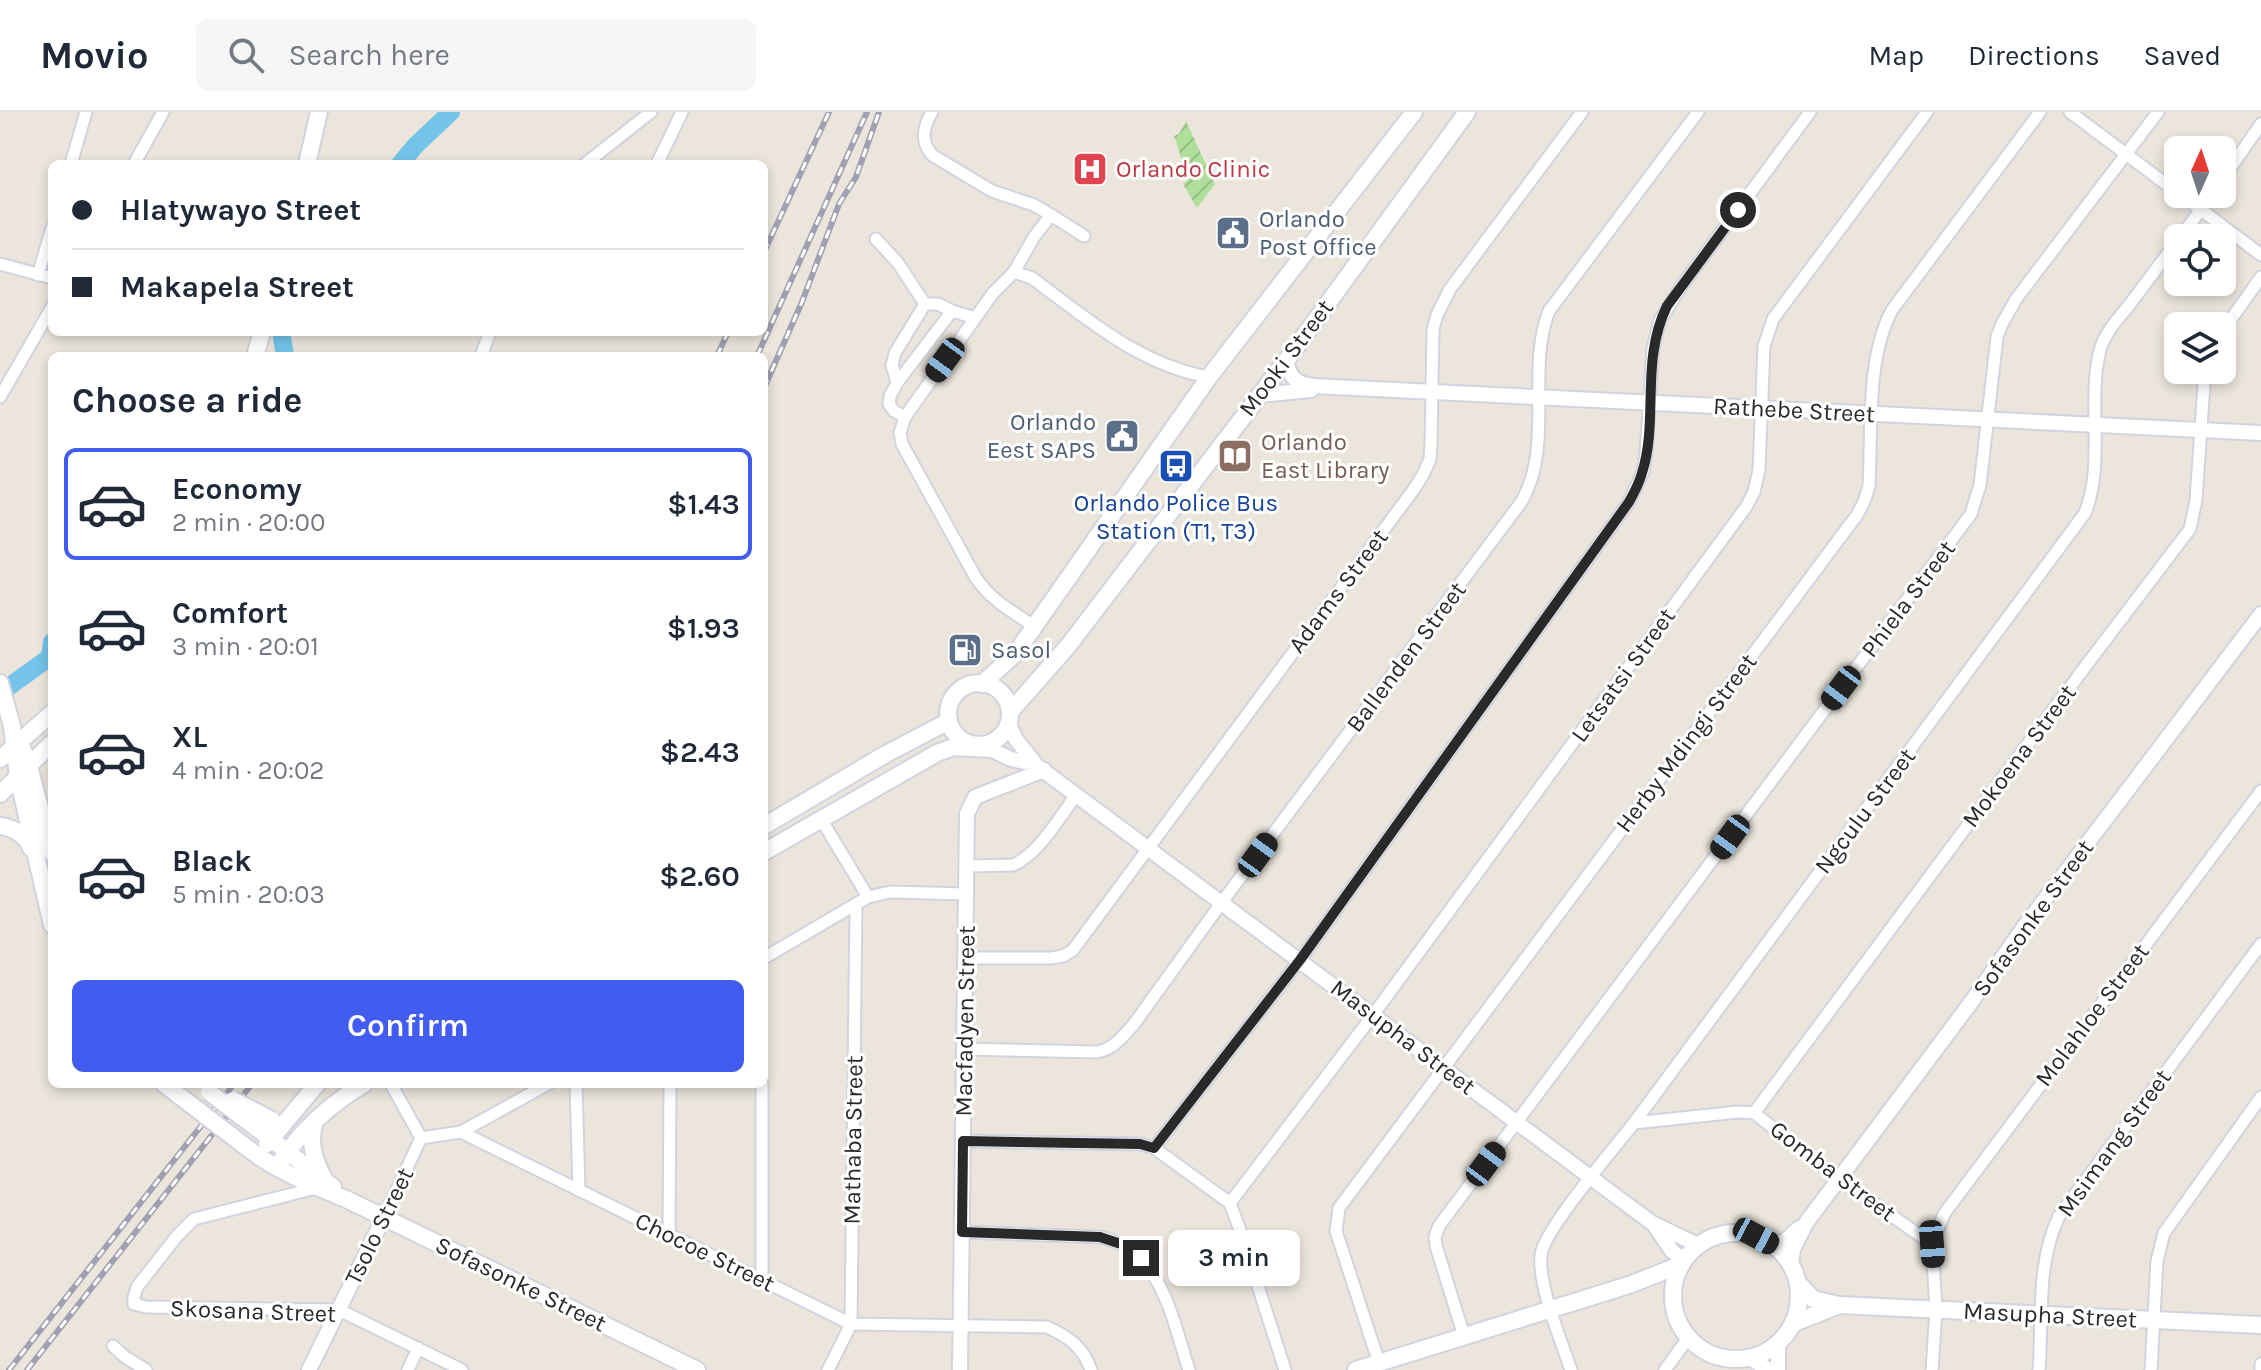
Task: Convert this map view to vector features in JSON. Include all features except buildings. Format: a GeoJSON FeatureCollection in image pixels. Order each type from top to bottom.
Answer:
{"type":"FeatureCollection","features":[{"type":"Feature","properties":{"kind":"main road"},"geometry":{"type":"LineString","coordinates":[[297,160],[308,112]]}},
{"type":"Feature","properties":{"kind":"main road"},"geometry":{"type":"LineString","coordinates":[[308,160],[319,112]]}},
{"type":"Feature","properties":{"kind":"main road","name":"Mooki Street"},"geometry":{"type":"LineString","coordinates":[[982,684],[1015,654],[1209,377],[1414,112]]}},
{"type":"Feature","properties":{"kind":"main road","name":"Mooki Street"},"geometry":{"type":"LineString","coordinates":[[1009,718],[1068,646],[1286,361],[1467,112]]}},
{"type":"Feature","properties":{"kind":"main road"},"geometry":{"type":"LineString","coordinates":[[0,683],[10,719],[11,746],[38,798],[48,837]]}},
{"type":"Feature","properties":{"kind":"main road"},"geometry":{"type":"LineString","coordinates":[[768,824],[949,715],[957,693],[966,687],[982,684],[999,691],[1007,702],[1009,718],[1004,733],[992,742],[958,745],[937,753],[768,850]]}},
{"type":"Feature","properties":{"kind":"main road"},"geometry":{"type":"LineString","coordinates":[[949,715],[958,745]]}},
{"type":"Feature","properties":{"kind":"main road"},"geometry":{"type":"LineString","coordinates":[[10,719],[36,720],[48,716]]}},
{"type":"Feature","properties":{"kind":"main road"},"geometry":{"type":"LineString","coordinates":[[0,759],[11,746],[48,717]]}},
{"type":"Feature","properties":{"kind":"main road"},"geometry":{"type":"LineString","coordinates":[[0,794],[48,747]]}},
{"type":"Feature","properties":{"kind":"main road"},"geometry":{"type":"LineString","coordinates":[[38,798],[42,774],[48,763]]}},
{"type":"Feature","properties":{"kind":"main road"},"geometry":{"type":"LineString","coordinates":[[24,771],[48,908]]}},
{"type":"Feature","properties":{"kind":"main road"},"geometry":{"type":"LineString","coordinates":[[0,826],[13,828],[20,833],[29,843],[38,864]]}},
{"type":"Feature","properties":{"kind":"main road","name":"Sofasonke Street"},"geometry":{"type":"LineString","coordinates":[[169,1088],[254,1153],[277,1167],[322,1184]]}},
{"type":"Feature","properties":{"kind":"main road","name":"Sofasonke Street"},"geometry":{"type":"LineString","coordinates":[[207,1088],[273,1129],[287,1152],[322,1184],[346,1199],[697,1370]]}},
{"type":"Feature","properties":{"kind":"main road"},"geometry":{"type":"LineString","coordinates":[[254,1153],[313,1088]]}},
{"type":"Feature","properties":{"kind":"main road"},"geometry":{"type":"LineString","coordinates":[[277,1167],[315,1119],[358,1088]]}},
{"type":"Feature","properties":{"kind":"main road"},"geometry":{"type":"LineString","coordinates":[[315,1119],[312,1147],[322,1184]]}},
{"type":"Feature","properties":{"kind":"main road"},"geometry":{"type":"LineString","coordinates":[[1736,1233],[1756,1236],[1775,1246],[1791,1265],[1798,1283],[1798,1310],[1794,1323],[1778,1344],[1765,1353],[1733,1360],[1716,1357],[1688,1338],[1679,1326],[1674,1311],[1674,1280],[1682,1263],[1698,1245],[1716,1236],[1736,1233]]}},
{"type":"Feature","properties":{"kind":"main road"},"geometry":{"type":"LineString","coordinates":[[1356,1370],[1629,1285],[1682,1263]]}},
{"type":"Feature","properties":{"kind":"main road","name":"Masupha Street"},"geometry":{"type":"LineString","coordinates":[[1798,1283],[1813,1299],[1839,1305],[2261,1325]]}},
{"type":"Feature","properties":{"kind":"main road"},"geometry":{"type":"LineString","coordinates":[[1629,1285],[1655,1289],[1672,1299]]}},
{"type":"Feature","properties":{"kind":"main road","name":"Masupha Street"},"geometry":{"type":"LineString","coordinates":[[1794,1323],[1839,1305]]}},
{"type":"Feature","properties":{"kind":"street"},"geometry":{"type":"LineString","coordinates":[[72,160],[86,112]]}},
{"type":"Feature","properties":{"kind":"street"},"geometry":{"type":"LineString","coordinates":[[136,160],[163,112]]}},
{"type":"Feature","properties":{"kind":"street"},"geometry":{"type":"LineString","coordinates":[[590,160],[651,112]]}},
{"type":"Feature","properties":{"kind":"street"},"geometry":{"type":"LineString","coordinates":[[659,160],[682,112]]}},
{"type":"Feature","properties":{"kind":"street"},"geometry":{"type":"LineString","coordinates":[[932,112],[924,127],[923,140],[932,155],[992,191],[1034,205],[1084,236]]}},
{"type":"Feature","properties":{"kind":"street","name":"Adams Street"},"geometry":{"type":"LineString","coordinates":[[966,958],[1063,956],[1073,950],[1424,473],[1430,459],[1431,444],[1433,329],[1443,302],[1582,112]]}},
{"type":"Feature","properties":{"kind":"street","name":"Ballenden Street"},"geometry":{"type":"LineString","coordinates":[[965,1049],[1105,1050],[1119,1041],[1134,1024],[1522,501],[1533,475],[1540,397],[1540,339],[1549,311],[1698,112]]}},
{"type":"Feature","properties":{"kind":"street"},"geometry":{"type":"LineString","coordinates":[[1154,1148],[1300,960],[1629,502],[1643,472],[1653,348],[1660,320],[1667,306],[1810,112]]}},
{"type":"Feature","properties":{"kind":"street","name":"Letsatsi Street"},"geometry":{"type":"LineString","coordinates":[[1230,1203],[1373,1015],[1746,507],[1754,492],[1759,470],[1764,346],[1773,319],[1927,112]]}},
{"type":"Feature","properties":{"kind":"street","name":"Herby Mdingi Street"},"geometry":{"type":"LineString","coordinates":[[1379,1363],[1336,1231],[1337,1214],[1342,1203],[1857,515],[1869,486],[1878,342],[1892,310],[2040,112]]}},
{"type":"Feature","properties":{"kind":"street"},"geometry":{"type":"LineString","coordinates":[[2070,112],[2164,182]]}},
{"type":"Feature","properties":{"kind":"street","name":"Phiela Street"},"geometry":{"type":"LineString","coordinates":[[1464,1336],[1436,1246],[1436,1232],[1971,514],[1980,485],[1997,337],[2008,313],[2158,112]]}},
{"type":"Feature","properties":{"kind":"street"},"geometry":{"type":"LineString","coordinates":[[2236,160],[2261,124]]}},
{"type":"Feature","properties":{"kind":"street"},"geometry":{"type":"LineString","coordinates":[[2198,208],[2261,255]]}},
{"type":"Feature","properties":{"kind":"street","name":"Ngculu Street"},"geometry":{"type":"LineString","coordinates":[[2190,224],[2201,210]]}},
{"type":"Feature","properties":{"kind":"street"},"geometry":{"type":"LineString","coordinates":[[1034,626],[995,601],[976,578],[902,444],[900,433],[905,417],[975,318],[1014,272],[1051,215]]}},
{"type":"Feature","properties":{"kind":"street"},"geometry":{"type":"LineString","coordinates":[[876,239],[898,263],[925,304]]}},
{"type":"Feature","properties":{"kind":"street"},"geometry":{"type":"LineString","coordinates":[[38,275],[48,241]]}},
{"type":"Feature","properties":{"kind":"street","name":"Ngculu Street"},"geometry":{"type":"LineString","coordinates":[[1571,1370],[1552,1309],[1541,1252],[1557,1223],[2085,513],[2093,476],[2094,425],[2103,341],[2164,258]]}},
{"type":"Feature","properties":{"kind":"street"},"geometry":{"type":"LineString","coordinates":[[0,264],[48,277]]}},
{"type":"Feature","properties":{"kind":"street"},"geometry":{"type":"LineString","coordinates":[[1014,272],[1032,278],[1132,350],[1189,374],[1209,377]]}},
{"type":"Feature","properties":{"kind":"street"},"geometry":{"type":"LineString","coordinates":[[2236,312],[2261,277]]}},
{"type":"Feature","properties":{"kind":"street"},"geometry":{"type":"LineString","coordinates":[[925,304],[938,304],[975,318]]}},
{"type":"Feature","properties":{"kind":"street"},"geometry":{"type":"LineString","coordinates":[[897,383],[892,365],[895,353],[925,304]]}},
{"type":"Feature","properties":{"kind":"street"},"geometry":{"type":"LineString","coordinates":[[905,417],[891,409],[890,396],[952,311]]}},
{"type":"Feature","properties":{"kind":"street"},"geometry":{"type":"LineString","coordinates":[[0,397],[48,314]]}},
{"type":"Feature","properties":{"kind":"street","name":"Rathebe Street"},"geometry":{"type":"LineString","coordinates":[[1286,361],[1294,380],[1327,387],[2261,433]]}},
{"type":"Feature","properties":{"kind":"street"},"geometry":{"type":"LineString","coordinates":[[1189,374],[1199,392]]}},
{"type":"Feature","properties":{"kind":"street","name":"Mokoena Street"},"geometry":{"type":"LineString","coordinates":[[1754,1113],[2088,663],[2184,539],[2195,511],[2204,384]]}},
{"type":"Feature","properties":{"kind":"street","name":"Rathebe Street"},"geometry":{"type":"LineString","coordinates":[[1259,395],[1327,387]]}},
{"type":"Feature","properties":{"kind":"street","name":"Sofasonke Street"},"geometry":{"type":"LineString","coordinates":[[1791,1265],[1793,1249],[1806,1223],[1838,1178],[2261,614]]}},
{"type":"Feature","properties":{"kind":"street","name":"Masupha Street"},"geometry":{"type":"LineString","coordinates":[[1009,718],[1015,738],[1036,766]]}},
{"type":"Feature","properties":{"kind":"street","name":"Masupha Street"},"geometry":{"type":"LineString","coordinates":[[992,742],[1036,766],[1077,794],[1652,1223],[1698,1245]]}},
{"type":"Feature","properties":{"kind":"street"},"geometry":{"type":"LineString","coordinates":[[958,745],[992,750],[1036,766]]}},
{"type":"Feature","properties":{"kind":"street","name":"Macfadyen Street"},"geometry":{"type":"LineString","coordinates":[[960,1370],[967,814],[975,797],[1036,766]]}},
{"type":"Feature","properties":{"kind":"street","name":"Molahloe Street"},"geometry":{"type":"LineString","coordinates":[[1932,1244],[1953,1201],[2261,791]]}},
{"type":"Feature","properties":{"kind":"street"},"geometry":{"type":"LineString","coordinates":[[967,866],[1013,865],[1020,862],[1032,852],[1077,794]]}},
{"type":"Feature","properties":{"kind":"street"},"geometry":{"type":"LineString","coordinates":[[821,819],[868,897]]}},
{"type":"Feature","properties":{"kind":"street"},"geometry":{"type":"LineString","coordinates":[[768,956],[868,897],[890,892],[967,894]]}},
{"type":"Feature","properties":{"kind":"street","name":"Mathaba Street"},"geometry":{"type":"LineString","coordinates":[[828,1370],[851,1324],[856,904]]}},
{"type":"Feature","properties":{"kind":"street","name":"Msimang Street"},"geometry":{"type":"LineString","coordinates":[[2039,1370],[2045,1255],[2059,1216],[2261,944]]}},
{"type":"Feature","properties":{"kind":"street","name":"Tsolo Street"},"geometry":{"type":"LineString","coordinates":[[309,1370],[421,1138],[393,1088]]}},
{"type":"Feature","properties":{"kind":"street"},"geometry":{"type":"LineString","coordinates":[[421,1138],[461,1132],[541,1088]]}},
{"type":"Feature","properties":{"kind":"street"},"geometry":{"type":"LineString","coordinates":[[576,1088],[579,1190]]}},
{"type":"Feature","properties":{"kind":"street"},"geometry":{"type":"LineString","coordinates":[[669,1234],[670,1088]]}},
{"type":"Feature","properties":{"kind":"street"},"geometry":{"type":"LineString","coordinates":[[762,1088],[762,1280]]}},
{"type":"Feature","properties":{"kind":"street"},"geometry":{"type":"LineString","coordinates":[[2151,1370],[2157,1261],[2164,1233],[2261,1097]]}},
{"type":"Feature","properties":{"kind":"street","name":"Gomba Street"},"geometry":{"type":"LineString","coordinates":[[1634,1123],[1754,1113],[1838,1178],[1932,1244]]}},
{"type":"Feature","properties":{"kind":"street","name":"Chocoe Street"},"geometry":{"type":"LineString","coordinates":[[461,1132],[851,1324],[1047,1327],[1078,1346],[1091,1370]]}},
{"type":"Feature","properties":{"kind":"street"},"geometry":{"type":"LineString","coordinates":[[963,1141],[1140,1144],[1154,1148],[1230,1203],[1285,1370]]}},
{"type":"Feature","properties":{"kind":"street","name":"Skosana Street"},"geometry":{"type":"LineString","coordinates":[[322,1184],[194,1219],[137,1287],[134,1304],[146,1307],[339,1310],[462,1370]]}},
{"type":"Feature","properties":{"kind":"street","name":"Masupha Street"},"geometry":{"type":"LineString","coordinates":[[1652,1223],[1682,1263]]}},
{"type":"Feature","properties":{"kind":"street","name":"Sofasonke Street"},"geometry":{"type":"LineString","coordinates":[[1775,1246],[1806,1223]]}},
{"type":"Feature","properties":{"kind":"street"},"geometry":{"type":"LineString","coordinates":[[962,1232],[1100,1237],[1121,1244],[1141,1258],[1161,1287],[1189,1370]]}},
{"type":"Feature","properties":{"kind":"street"},"geometry":{"type":"LineString","coordinates":[[1932,1244],[1936,1310],[1932,1370]]}},
{"type":"Feature","properties":{"kind":"street"},"geometry":{"type":"LineString","coordinates":[[1665,1370],[1688,1338]]}},
{"type":"Feature","properties":{"kind":"street"},"geometry":{"type":"LineString","coordinates":[[1778,1344],[1778,1370]]}},
{"type":"Feature","properties":{"kind":"street"},"geometry":{"type":"LineString","coordinates":[[113,1346],[146,1370]]}},
{"type":"Feature","properties":{"kind":"street"},"geometry":{"type":"LineString","coordinates":[[408,1370],[418,1348]]}},
{"type":"Feature","properties":{"kind":"street"},"geometry":{"type":"LineString","coordinates":[[1750,1358],[1769,1370]]}},
{"type":"Feature","properties":{"kind":"street"},"geometry":{"type":"LineString","coordinates":[[2261,1364],[2261,1370]]}},
{"type":"Feature","properties":{"kind":"green space"},"geometry":{"type":"Polygon","coordinates":[[[1186,121],[1215,184],[1197,208],[1183,184],[1187,181],[1174,136],[1179,134],[1186,121]]]}},
{"type":"Feature","properties":{"kind":"waterway"},"geometry":{"type":"LineString","coordinates":[[403,160],[451,112]]}},
{"type":"Feature","properties":{"kind":"waterway"},"geometry":{"type":"LineString","coordinates":[[282,336],[284,352]]}},
{"type":"Feature","properties":{"kind":"waterway"},"geometry":{"type":"LineString","coordinates":[[0,693],[48,658]]}},
{"type":"Feature","properties":{"kind":"railway"},"geometry":{"type":"LineString","coordinates":[[768,243],[829,112]]}},
{"type":"Feature","properties":{"kind":"railway"},"geometry":{"type":"LineString","coordinates":[[768,332],[867,112]]}},
{"type":"Feature","properties":{"kind":"railway"},"geometry":{"type":"LineString","coordinates":[[768,379],[802,302],[839,204],[856,177],[879,112]]}},
{"type":"Feature","properties":{"kind":"railway"},"geometry":{"type":"LineString","coordinates":[[719,352],[726,336]]}},
{"type":"Feature","properties":{"kind":"railway"},"geometry":{"type":"LineString","coordinates":[[759,352],[766,336]]}},
{"type":"Feature","properties":{"kind":"railway"},"geometry":{"type":"LineString","coordinates":[[9,1370],[231,1088]]}},
{"type":"Feature","properties":{"kind":"railway"},"geometry":{"type":"LineString","coordinates":[[27,1370],[249,1088]]}},
{"type":"Feature","properties":{"kind":"place","name":"Orlando Clinic"},"geometry":{"type":"Point","coordinates":[1090,169]}},
{"type":"Feature","properties":{"kind":"place","name":"Orlando Post Office"},"geometry":{"type":"Point","coordinates":[1233,233]}},
{"type":"Feature","properties":{"kind":"place","name":"Orlando Eest SAPS"},"geometry":{"type":"Point","coordinates":[1122,436]}},
{"type":"Feature","properties":{"kind":"place","name":"Orlando East Library"},"geometry":{"type":"Point","coordinates":[1235,456]}},
{"type":"Feature","properties":{"kind":"place","name":"Orlando Police Bus Station (T1, T3)"},"geometry":{"type":"Point","coordinates":[1176,466]}},
{"type":"Feature","properties":{"kind":"place","name":"Sasol"},"geometry":{"type":"Point","coordinates":[965,650]}},
{"type":"Feature","properties":{"kind":"route"},"geometry":{"type":"LineString","coordinates":[[1141,1258],[1121,1244],[1100,1237],[962,1232],[963,1141],[1140,1144],[1154,1148],[1300,960],[1629,502],[1643,472],[1653,348],[1660,320],[1738,210]]}}]}
